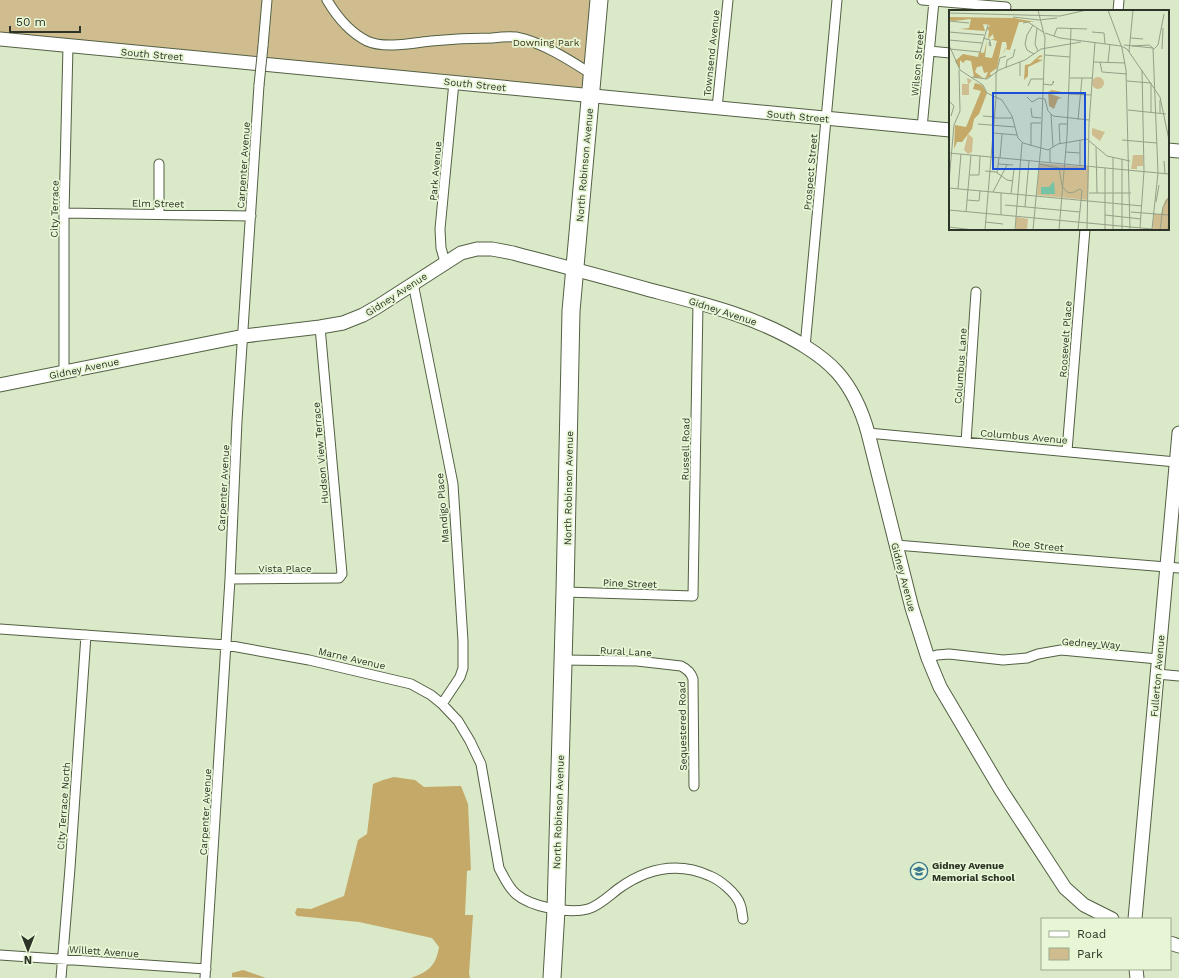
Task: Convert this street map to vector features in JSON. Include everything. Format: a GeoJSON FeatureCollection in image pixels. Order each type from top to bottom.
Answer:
{"type":"FeatureCollection","features":[{"type":"Feature","properties":{"kind":"highway","name":"North Robinson Avenue"},"geometry":{"type":"LineString","coordinates":[[552,978],[556,910],[566,592],[571,311],[599,0]]}},
{"type":"Feature","properties":{"kind":"street","name":"Carpenter Avenue"},"geometry":{"type":"LineString","coordinates":[[206,973],[230,579],[237,421],[244,336],[259,85],[268,0]]}},
{"type":"Feature","properties":{"kind":"street"},"geometry":{"type":"LineString","coordinates":[[327,0],[341,21],[354,33],[369,42],[386,44],[474,38],[515,37],[530,41],[545,48],[593,75]]}},
{"type":"Feature","properties":{"kind":"street","name":"Townsend Avenue"},"geometry":{"type":"LineString","coordinates":[[717,108],[728,0]]}},
{"type":"Feature","properties":{"kind":"street","name":"Prospect Street"},"geometry":{"type":"LineString","coordinates":[[805,347],[837,0]]}},
{"type":"Feature","properties":{"kind":"street"},"geometry":{"type":"LineString","coordinates":[[922,0],[1006,6]]}},
{"type":"Feature","properties":{"kind":"street"},"geometry":{"type":"LineString","coordinates":[[1118,10],[1119,0]]}},
{"type":"Feature","properties":{"kind":"street","name":"Wilson Street"},"geometry":{"type":"LineString","coordinates":[[922,128],[934,1]]}},
{"type":"Feature","properties":{"kind":"street","name":"South Street"},"geometry":{"type":"LineString","coordinates":[[0,39],[949,130]]}},
{"type":"Feature","properties":{"kind":"street","name":"City Terrace"},"geometry":{"type":"LineString","coordinates":[[64,373],[64,213],[68,46]]}},
{"type":"Feature","properties":{"kind":"street"},"geometry":{"type":"LineString","coordinates":[[929,51],[949,53]]}},
{"type":"Feature","properties":{"kind":"street","name":"Park Avenue"},"geometry":{"type":"LineString","coordinates":[[445,262],[441,248],[440,229],[454,82]]}},
{"type":"Feature","properties":{"kind":"street"},"geometry":{"type":"LineString","coordinates":[[1169,150],[1179,151]]}},
{"type":"Feature","properties":{"kind":"street"},"geometry":{"type":"LineString","coordinates":[[159,164],[159,214]]}},
{"type":"Feature","properties":{"kind":"street","name":"Elm Street"},"geometry":{"type":"LineString","coordinates":[[64,213],[251,216]]}},
{"type":"Feature","properties":{"kind":"street","name":"Roosevelt Place"},"geometry":{"type":"LineString","coordinates":[[1067,451],[1085,230]]}},
{"type":"Feature","properties":{"kind":"street","name":"Gidney Avenue"},"geometry":{"type":"LineString","coordinates":[[0,385],[244,336],[343,323],[363,316],[461,253],[477,249],[492,249],[516,254],[698,302],[722,309],[764,325],[795,340],[817,354],[836,371],[846,383],[862,412],[912,608],[928,658],[940,687],[1001,790],[1065,888],[1084,905],[1110,918]]}},
{"type":"Feature","properties":{"kind":"street","name":"Mandigo Place"},"geometry":{"type":"LineString","coordinates":[[413,283],[453,484],[463,640],[463,668],[460,677],[442,704]]}},
{"type":"Feature","properties":{"kind":"street","name":"Columbus Lane"},"geometry":{"type":"LineString","coordinates":[[966,442],[976,292]]}},
{"type":"Feature","properties":{"kind":"street","name":"Russell Road"},"geometry":{"type":"LineString","coordinates":[[693,596],[698,302]]}},
{"type":"Feature","properties":{"kind":"street","name":"Hudson View Terrace"},"geometry":{"type":"LineString","coordinates":[[320,327],[342,574],[341,577]]}},
{"type":"Feature","properties":{"kind":"street","name":"Columbus Avenue"},"geometry":{"type":"LineString","coordinates":[[868,433],[1176,462]]}},
{"type":"Feature","properties":{"kind":"street","name":"Fullerton Avenue"},"geometry":{"type":"LineString","coordinates":[[1135,918],[1158,659],[1173,567],[1176,462],[1179,433]]}},
{"type":"Feature","properties":{"kind":"street","name":"Roe Street"},"geometry":{"type":"LineString","coordinates":[[896,545],[1173,567]]}},
{"type":"Feature","properties":{"kind":"street","name":"Vista Place"},"geometry":{"type":"LineString","coordinates":[[230,579],[341,577]]}},
{"type":"Feature","properties":{"kind":"street","name":"Pine Street"},"geometry":{"type":"LineString","coordinates":[[566,592],[693,596]]}},
{"type":"Feature","properties":{"kind":"street","name":"Marne Avenue"},"geometry":{"type":"LineString","coordinates":[[0,629],[226,645],[309,660],[411,684],[431,695],[442,704],[458,721],[470,740],[481,764],[499,868],[506,882],[515,893],[527,901],[556,910],[574,911],[589,909],[624,885],[641,876],[660,869],[679,867],[697,870],[715,878],[731,892],[740,903],[743,919]]}},
{"type":"Feature","properties":{"kind":"street","name":"City Terrace North"},"geometry":{"type":"LineString","coordinates":[[61,978],[86,635]]}},
{"type":"Feature","properties":{"kind":"street","name":"Gedney Way"},"geometry":{"type":"LineString","coordinates":[[928,658],[937,655],[949,654],[1003,660],[1027,658],[1038,654],[1061,650],[1158,659]]}},
{"type":"Feature","properties":{"kind":"street","name":"Rural Lane"},"geometry":{"type":"LineString","coordinates":[[563,660],[637,661],[681,666],[686,668]]}},
{"type":"Feature","properties":{"kind":"street","name":"Sequestered Road"},"geometry":{"type":"LineString","coordinates":[[686,668],[691,673],[693,679],[694,786]]}},
{"type":"Feature","properties":{"kind":"street"},"geometry":{"type":"LineString","coordinates":[[1157,674],[1179,676]]}},
{"type":"Feature","properties":{"kind":"street","name":"Willett Avenue"},"geometry":{"type":"LineString","coordinates":[[0,955],[62,959],[206,973]]}},
{"type":"Feature","properties":{"kind":"green space","name":"Downing Park"},"geometry":{"type":"Polygon","coordinates":[[[0,0],[593,0],[585,84],[582,88],[0,33],[0,0]]]}},
{"type":"Feature","properties":{"kind":"shaded area"},"geometry":{"type":"Polygon","coordinates":[[[394,777],[415,780],[424,787],[461,786],[468,804],[471,870],[467,871],[465,915],[473,915],[470,978],[411,978],[427,971],[436,959],[439,947],[432,938],[359,922],[297,916],[295,913],[297,908],[311,909],[344,896],[358,840],[367,834],[373,784],[394,777]]]}},
{"type":"Feature","properties":{"kind":"shaded area"},"geometry":{"type":"Polygon","coordinates":[[[243,970],[266,978],[232,977],[232,973],[243,970]]]}},
{"type":"Feature","properties":{"kind":"place","name":"Gidney Avenue Memorial School"},"geometry":{"type":"Point","coordinates":[919,871]}}]}
